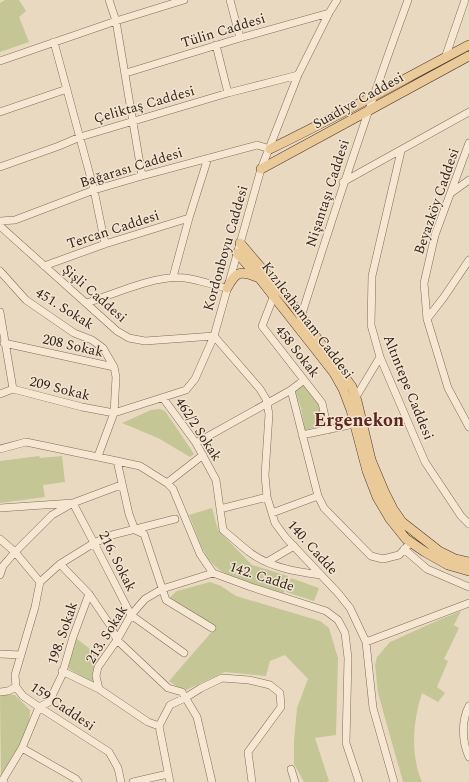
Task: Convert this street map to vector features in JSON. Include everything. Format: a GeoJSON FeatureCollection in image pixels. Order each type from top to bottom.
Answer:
{"type":"FeatureCollection","features":[{"type":"Feature","properties":{"kind":"main road","name":"Suadiye Caddesi"},"geometry":{"type":"LineString","coordinates":[[270,149],[320,125],[469,46]]}},
{"type":"Feature","properties":{"kind":"main road","name":"Suadiye Caddesi"},"geometry":{"type":"LineString","coordinates":[[262,169],[469,56]]}},
{"type":"Feature","properties":{"kind":"main road","name":"Kızılcahamam Caddesi"},"geometry":{"type":"LineString","coordinates":[[240,243],[301,316],[352,387],[356,397],[371,460],[384,491],[393,509],[402,522],[425,552],[448,565],[469,571]]}},
{"type":"Feature","properties":{"kind":"main road","name":"Kızılcahamam Caddesi"},"geometry":{"type":"LineString","coordinates":[[237,253],[260,278],[334,373],[343,389],[350,407],[367,471],[378,497],[390,519],[406,539],[414,538],[439,552],[456,559],[469,562]]}},
{"type":"Feature","properties":{"kind":"main road"},"geometry":{"type":"LineString","coordinates":[[227,288],[233,276],[240,273],[249,274],[260,278]]}},
{"type":"Feature","properties":{"kind":"main road"},"geometry":{"type":"LineString","coordinates":[[350,407],[356,397]]}},
{"type":"Feature","properties":{"kind":"street"},"geometry":{"type":"LineString","coordinates":[[109,0],[116,21],[126,73],[142,176]]}},
{"type":"Feature","properties":{"kind":"street"},"geometry":{"type":"LineString","coordinates":[[0,61],[116,21],[184,0]]}},
{"type":"Feature","properties":{"kind":"street"},"geometry":{"type":"LineString","coordinates":[[230,0],[240,38]]}},
{"type":"Feature","properties":{"kind":"street","name":"Kordonboyu Caddesi"},"geometry":{"type":"LineString","coordinates":[[114,413],[186,390],[195,379],[214,336],[262,169],[298,75],[337,0]]}},
{"type":"Feature","properties":{"kind":"street","name":"Nişantaşı Caddesi"},"geometry":{"type":"LineString","coordinates":[[298,326],[343,182],[408,0]]}},
{"type":"Feature","properties":{"kind":"street"},"geometry":{"type":"LineString","coordinates":[[445,58],[465,0]]}},
{"type":"Feature","properties":{"kind":"street","name":"Tülin Caddesi"},"geometry":{"type":"LineString","coordinates":[[126,73],[216,45],[329,13]]}},
{"type":"Feature","properties":{"kind":"street"},"geometry":{"type":"LineString","coordinates":[[54,42],[94,190],[105,244]]}},
{"type":"Feature","properties":{"kind":"street"},"geometry":{"type":"LineString","coordinates":[[216,45],[228,93]]}},
{"type":"Feature","properties":{"kind":"street","name":"Çeliktaş Caddesi"},"geometry":{"type":"LineString","coordinates":[[0,167],[80,137],[228,93],[298,75]]}},
{"type":"Feature","properties":{"kind":"street"},"geometry":{"type":"LineString","coordinates":[[0,112],[67,89]]}},
{"type":"Feature","properties":{"kind":"street"},"geometry":{"type":"LineString","coordinates":[[343,182],[469,112]]}},
{"type":"Feature","properties":{"kind":"street","name":"Beyazköy Caddesi"},"geometry":{"type":"LineString","coordinates":[[469,143],[435,235],[424,283],[427,319],[448,388],[469,427]]}},
{"type":"Feature","properties":{"kind":"street","name":"Bağarası Caddesi"},"geometry":{"type":"LineString","coordinates":[[0,221],[15,220],[94,190],[257,144],[270,149]]}},
{"type":"Feature","properties":{"kind":"street","name":"Altıntepe Caddesi"},"geometry":{"type":"LineString","coordinates":[[400,151],[372,276],[371,325],[380,357],[425,462],[461,516],[469,524]]}},
{"type":"Feature","properties":{"kind":"street"},"geometry":{"type":"LineString","coordinates":[[173,277],[189,218],[208,158]]}},
{"type":"Feature","properties":{"kind":"street"},"geometry":{"type":"LineString","coordinates":[[451,193],[469,180]]}},
{"type":"Feature","properties":{"kind":"street","name":"Tercan Caddesi"},"geometry":{"type":"LineString","coordinates":[[44,266],[105,244],[189,218]]}},
{"type":"Feature","properties":{"kind":"street","name":"Şişli Caddesi"},"geometry":{"type":"LineString","coordinates":[[0,226],[117,331],[130,338],[145,341],[214,336]]}},
{"type":"Feature","properties":{"kind":"street"},"geometry":{"type":"LineString","coordinates":[[427,319],[469,260]]}},
{"type":"Feature","properties":{"kind":"street","name":"451. Sokak"},"geometry":{"type":"LineString","coordinates":[[0,271],[26,300],[74,333],[92,340],[103,348],[114,367]]}},
{"type":"Feature","properties":{"kind":"street"},"geometry":{"type":"LineString","coordinates":[[87,303],[150,281],[173,277],[185,278],[227,288]]}},
{"type":"Feature","properties":{"kind":"street","name":"458 Sokak"},"geometry":{"type":"LineString","coordinates":[[278,287],[262,326],[322,403],[328,430]]}},
{"type":"Feature","properties":{"kind":"street"},"geometry":{"type":"LineString","coordinates":[[0,312],[4,343],[13,389]]}},
{"type":"Feature","properties":{"kind":"street","name":"140. Cadde"},"geometry":{"type":"LineString","coordinates":[[214,336],[260,389],[266,399],[268,414],[266,475],[267,497],[275,523],[350,608],[366,642],[373,708],[394,782]]}},
{"type":"Feature","properties":{"kind":"street","name":"208 Sokak"},"geometry":{"type":"LineString","coordinates":[[4,343],[114,367],[116,377],[114,413]]}},
{"type":"Feature","properties":{"kind":"street"},"geometry":{"type":"LineString","coordinates":[[356,397],[380,357]]}},
{"type":"Feature","properties":{"kind":"street"},"geometry":{"type":"LineString","coordinates":[[196,443],[291,390],[304,380]]}},
{"type":"Feature","properties":{"kind":"street","name":"209 Sokak"},"geometry":{"type":"LineString","coordinates":[[0,394],[13,389],[82,407],[114,413]]}},
{"type":"Feature","properties":{"kind":"street"},"geometry":{"type":"LineString","coordinates":[[291,390],[318,496],[324,508],[371,556],[383,559],[398,555],[414,538]]}},
{"type":"Feature","properties":{"kind":"street","name":"462/2 Sokak"},"geometry":{"type":"LineString","coordinates":[[163,398],[196,443],[216,480],[223,530],[254,555],[267,562],[294,572],[321,574]]}},
{"type":"Feature","properties":{"kind":"street"},"geometry":{"type":"LineString","coordinates":[[98,456],[114,413]]}},
{"type":"Feature","properties":{"kind":"street"},"geometry":{"type":"LineString","coordinates":[[302,435],[354,424]]}},
{"type":"Feature","properties":{"kind":"street","name":"142. Cadde"},"geometry":{"type":"LineString","coordinates":[[0,449],[26,442],[140,466],[173,489],[200,554],[214,573],[250,588],[326,611],[338,620],[345,633],[348,658],[346,743],[359,782]]}},
{"type":"Feature","properties":{"kind":"street"},"geometry":{"type":"LineString","coordinates":[[166,483],[203,455]]}},
{"type":"Feature","properties":{"kind":"street"},"geometry":{"type":"LineString","coordinates":[[117,461],[121,485],[129,514],[135,530],[144,534],[166,600],[212,628]]}},
{"type":"Feature","properties":{"kind":"street"},"geometry":{"type":"LineString","coordinates":[[0,575],[3,566],[15,552],[52,515],[73,503],[121,485]]}},
{"type":"Feature","properties":{"kind":"street"},"geometry":{"type":"LineString","coordinates":[[272,513],[318,496]]}},
{"type":"Feature","properties":{"kind":"street"},"geometry":{"type":"LineString","coordinates":[[220,509],[267,497]]}},
{"type":"Feature","properties":{"kind":"street"},"geometry":{"type":"LineString","coordinates":[[0,508],[73,503]]}},
{"type":"Feature","properties":{"kind":"street","name":"216. Sokak"},"geometry":{"type":"LineString","coordinates":[[73,503],[131,615],[184,653]]}},
{"type":"Feature","properties":{"kind":"street"},"geometry":{"type":"LineString","coordinates":[[0,539],[15,552],[40,582],[60,564],[94,543],[112,535],[174,519]]}},
{"type":"Feature","properties":{"kind":"street"},"geometry":{"type":"LineString","coordinates":[[267,562],[294,546]]}},
{"type":"Feature","properties":{"kind":"street"},"geometry":{"type":"LineString","coordinates":[[404,549],[427,569],[469,587]]}},
{"type":"Feature","properties":{"kind":"street"},"geometry":{"type":"LineString","coordinates":[[60,564],[89,594],[110,625],[117,640],[168,688],[182,692],[197,717],[212,782]]}},
{"type":"Feature","properties":{"kind":"street","name":"213. Sokak"},"geometry":{"type":"LineString","coordinates":[[99,689],[96,676],[98,667],[117,640],[131,615],[145,599],[162,589],[214,573]]}},
{"type":"Feature","properties":{"kind":"street","name":"159 Caddesi"},"geometry":{"type":"LineString","coordinates":[[40,582],[35,607],[15,675],[16,687],[23,696],[109,752],[118,768],[121,782]]}},
{"type":"Feature","properties":{"kind":"street","name":"198. Sokak"},"geometry":{"type":"LineString","coordinates":[[2,781],[22,748],[39,707],[49,702],[62,671],[89,594]]}},
{"type":"Feature","properties":{"kind":"street"},"geometry":{"type":"LineString","coordinates":[[366,642],[469,603]]}},
{"type":"Feature","properties":{"kind":"street"},"geometry":{"type":"LineString","coordinates":[[0,654],[21,655]]}},
{"type":"Feature","properties":{"kind":"street"},"geometry":{"type":"LineString","coordinates":[[62,671],[99,689],[148,722],[159,726]]}},
{"type":"Feature","properties":{"kind":"street"},"geometry":{"type":"LineString","coordinates":[[170,782],[159,726],[170,705],[222,678],[249,680],[270,684],[280,693],[281,707],[248,752],[252,782]]}},
{"type":"Feature","properties":{"kind":"street"},"geometry":{"type":"LineString","coordinates":[[0,692],[8,691],[16,687]]}},
{"type":"Feature","properties":{"kind":"street"},"geometry":{"type":"LineString","coordinates":[[469,706],[463,734],[469,757]]}},
{"type":"Feature","properties":{"kind":"street"},"geometry":{"type":"LineString","coordinates":[[22,748],[76,779],[78,782]]}},
{"type":"Feature","properties":{"kind":"street"},"geometry":{"type":"LineString","coordinates":[[291,769],[295,782]]}},
{"type":"Feature","properties":{"kind":"street"},"geometry":{"type":"LineString","coordinates":[[133,782],[168,774]]}},
{"type":"Feature","properties":{"kind":"green space"},"geometry":{"type":"Polygon","coordinates":[[[5,0],[19,0],[26,11],[19,17],[29,42],[0,52],[0,3],[5,0]]]}},
{"type":"Feature","properties":{"kind":"green space"},"geometry":{"type":"Polygon","coordinates":[[[305,384],[319,403],[324,426],[305,430],[301,408],[295,391],[305,384]]]}},
{"type":"Feature","properties":{"kind":"green space"},"geometry":{"type":"Polygon","coordinates":[[[160,409],[165,411],[194,454],[190,457],[158,438],[122,423],[151,410],[160,409]]]}},
{"type":"Feature","properties":{"kind":"green space"},"geometry":{"type":"Polygon","coordinates":[[[39,456],[40,458],[62,456],[65,482],[43,485],[45,497],[0,503],[0,461],[39,456]]]}},
{"type":"Feature","properties":{"kind":"green space"},"geometry":{"type":"Polygon","coordinates":[[[212,508],[218,530],[252,565],[288,576],[284,593],[230,576],[212,563],[206,555],[189,515],[212,508]]]}},
{"type":"Feature","properties":{"kind":"green space"},"geometry":{"type":"Polygon","coordinates":[[[291,578],[319,588],[314,601],[286,592],[291,578]]]}},
{"type":"Feature","properties":{"kind":"green space"},"geometry":{"type":"Polygon","coordinates":[[[210,582],[221,586],[236,596],[320,621],[329,628],[338,658],[336,735],[315,738],[329,781],[304,782],[294,764],[294,741],[297,708],[308,679],[285,655],[270,661],[266,676],[225,672],[184,691],[169,681],[215,628],[169,598],[177,591],[210,582]]]}},
{"type":"Feature","properties":{"kind":"green space"},"geometry":{"type":"Polygon","coordinates":[[[461,611],[454,625],[459,628],[444,659],[448,661],[437,687],[445,693],[438,702],[422,693],[419,704],[415,726],[414,749],[418,771],[422,782],[403,782],[378,693],[375,665],[377,657],[390,642],[461,611]]]}},
{"type":"Feature","properties":{"kind":"green space"},"geometry":{"type":"Polygon","coordinates":[[[76,638],[100,657],[94,670],[95,684],[69,669],[68,666],[76,638]]]}},
{"type":"Feature","properties":{"kind":"green space"},"geometry":{"type":"Polygon","coordinates":[[[0,694],[15,695],[30,710],[24,735],[1,775],[0,694]]]}},
{"type":"Feature","properties":{"kind":"district","name":"Ergenekon"},"geometry":{"type":"Point","coordinates":[359,420]}}]}
